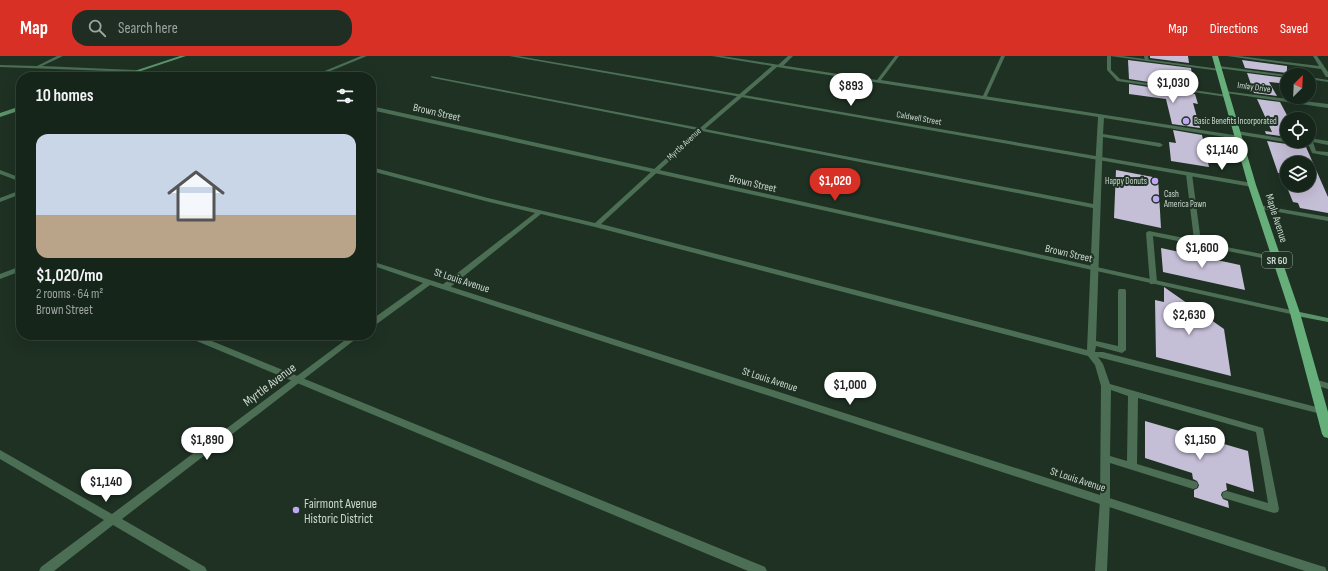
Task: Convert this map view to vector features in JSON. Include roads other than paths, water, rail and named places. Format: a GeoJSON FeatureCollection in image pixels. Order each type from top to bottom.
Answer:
{"type":"FeatureCollection","features":[{"type":"Feature","properties":{"kind":"main road","name":"Maple Avenue"},"geometry":{"type":"LineString","coordinates":[[1215,56],[1252,185],[1295,313],[1328,434]]}},
{"type":"Feature","properties":{"kind":"street"},"geometry":{"type":"LineString","coordinates":[[36,67],[61,56]]}},
{"type":"Feature","properties":{"kind":"street"},"geometry":{"type":"LineString","coordinates":[[0,66],[135,72],[184,56]]}},
{"type":"Feature","properties":{"kind":"street"},"geometry":{"type":"LineString","coordinates":[[325,72],[365,56]]}},
{"type":"Feature","properties":{"kind":"street","name":"Caldwell Street"},"geometry":{"type":"LineString","coordinates":[[511,56],[1252,185]]}},
{"type":"Feature","properties":{"kind":"street"},"geometry":{"type":"LineString","coordinates":[[714,56],[1101,116],[1280,140]]}},
{"type":"Feature","properties":{"kind":"street","name":"Myrtle Avenue"},"geometry":{"type":"LineString","coordinates":[[596,225],[700,130],[791,56]]}},
{"type":"Feature","properties":{"kind":"street"},"geometry":{"type":"LineString","coordinates":[[878,81],[897,56]]}},
{"type":"Feature","properties":{"kind":"street"},"geometry":{"type":"LineString","coordinates":[[984,98],[1003,56]]}},
{"type":"Feature","properties":{"kind":"street","name":"Imlay Drive"},"geometry":{"type":"LineString","coordinates":[[1109,56],[1109,70],[1119,80],[1328,106]]}},
{"type":"Feature","properties":{"kind":"street"},"geometry":{"type":"LineString","coordinates":[[1112,56],[1146,58],[1280,75]]}},
{"type":"Feature","properties":{"kind":"street"},"geometry":{"type":"LineString","coordinates":[[1229,56],[1322,68]]}},
{"type":"Feature","properties":{"kind":"street"},"geometry":{"type":"LineString","coordinates":[[1314,56],[1328,76]]}},
{"type":"Feature","properties":{"kind":"street"},"geometry":{"type":"LineString","coordinates":[[433,77],[1096,207]]}},
{"type":"Feature","properties":{"kind":"street"},"geometry":{"type":"LineString","coordinates":[[1316,79],[1328,81]]}},
{"type":"Feature","properties":{"kind":"street","name":"Brown Street"},"geometry":{"type":"LineString","coordinates":[[376,109],[1295,313]]}},
{"type":"Feature","properties":{"kind":"street"},"geometry":{"type":"LineString","coordinates":[[0,115],[16,110]]}},
{"type":"Feature","properties":{"kind":"street"},"geometry":{"type":"LineString","coordinates":[[1100,571],[1105,500],[1106,386],[1099,364],[1091,354],[1091,342],[1101,116]]}},
{"type":"Feature","properties":{"kind":"street"},"geometry":{"type":"LineString","coordinates":[[1100,135],[1160,145]]}},
{"type":"Feature","properties":{"kind":"street"},"geometry":{"type":"LineString","coordinates":[[1316,141],[1328,143]]}},
{"type":"Feature","properties":{"kind":"street"},"geometry":{"type":"LineString","coordinates":[[1312,148],[1314,152],[1328,154]]}},
{"type":"Feature","properties":{"kind":"street"},"geometry":{"type":"LineString","coordinates":[[376,170],[596,225],[1091,354],[1103,355],[1321,411]]}},
{"type":"Feature","properties":{"kind":"street"},"geometry":{"type":"LineString","coordinates":[[0,172],[16,178]]}},
{"type":"Feature","properties":{"kind":"street"},"geometry":{"type":"LineString","coordinates":[[1189,174],[1198,243]]}},
{"type":"Feature","properties":{"kind":"street"},"geometry":{"type":"LineString","coordinates":[[0,200],[16,194]]}},
{"type":"Feature","properties":{"kind":"street"},"geometry":{"type":"LineString","coordinates":[[1259,207],[1328,219]]}},
{"type":"Feature","properties":{"kind":"street"},"geometry":{"type":"LineString","coordinates":[[445,287],[540,212]]}},
{"type":"Feature","properties":{"kind":"street"},"geometry":{"type":"LineString","coordinates":[[1153,282],[1149,233],[1277,259]]}},
{"type":"Feature","properties":{"kind":"street","name":"St Louis Avenue"},"geometry":{"type":"LineString","coordinates":[[376,265],[1321,571]]}},
{"type":"Feature","properties":{"kind":"street"},"geometry":{"type":"LineString","coordinates":[[0,277],[16,270]]}},
{"type":"Feature","properties":{"kind":"street"},"geometry":{"type":"LineString","coordinates":[[376,320],[429,282]]}},
{"type":"Feature","properties":{"kind":"street"},"geometry":{"type":"LineString","coordinates":[[1091,342],[1122,350],[1122,291]]}},
{"type":"Feature","properties":{"kind":"street"},"geometry":{"type":"LineString","coordinates":[[1295,313],[1328,320]]}},
{"type":"Feature","properties":{"kind":"street"},"geometry":{"type":"LineString","coordinates":[[202,340],[761,571]]}},
{"type":"Feature","properties":{"kind":"street","name":"Myrtle Avenue"},"geometry":{"type":"LineString","coordinates":[[45,571],[350,340]]}},
{"type":"Feature","properties":{"kind":"street"},"geometry":{"type":"LineString","coordinates":[[1314,382],[1328,386]]}},
{"type":"Feature","properties":{"kind":"street"},"geometry":{"type":"LineString","coordinates":[[1106,386],[1260,430],[1274,509],[1227,495]]}},
{"type":"Feature","properties":{"kind":"street"},"geometry":{"type":"LineString","coordinates":[[1132,466],[1133,394]]}},
{"type":"Feature","properties":{"kind":"street"},"geometry":{"type":"LineString","coordinates":[[0,454],[201,571]]}},
{"type":"Feature","properties":{"kind":"street"},"geometry":{"type":"LineString","coordinates":[[1106,458],[1193,485]]}},
{"type":"Feature","properties":{"kind":"place","name":"Basic Benefits Incorporated"},"geometry":{"type":"Point","coordinates":[1186,121]}},
{"type":"Feature","properties":{"kind":"place","name":"Happy Donuts"},"geometry":{"type":"Point","coordinates":[1155,181]}},
{"type":"Feature","properties":{"kind":"place","name":"Cash America Pawn"},"geometry":{"type":"Point","coordinates":[1156,199]}},
{"type":"Feature","properties":{"kind":"place","name":"Fairmont Avenue Historic District"},"geometry":{"type":"Point","coordinates":[296,510]}}]}
